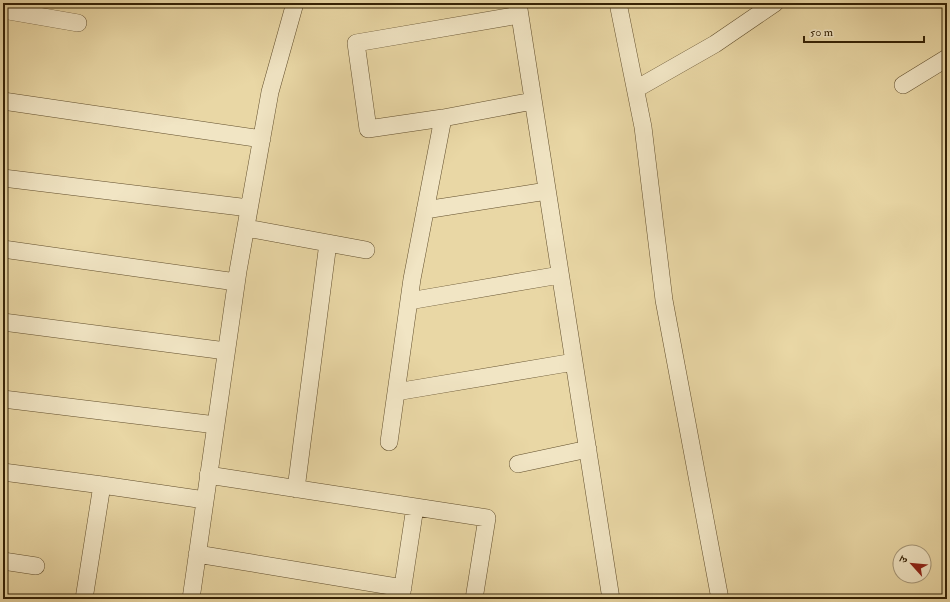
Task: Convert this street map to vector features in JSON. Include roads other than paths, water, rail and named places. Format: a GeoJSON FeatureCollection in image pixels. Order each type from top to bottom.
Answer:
{"type":"FeatureCollection","features":[{"type":"Feature","properties":{"kind":"street"},"geometry":{"type":"LineString","coordinates":[[191,599],[236,282],[270,92],[295,3]]}},
{"type":"Feature","properties":{"kind":"street"},"geometry":{"type":"LineString","coordinates":[[618,3],[644,127],[664,300],[720,599]]}},
{"type":"Feature","properties":{"kind":"street"},"geometry":{"type":"LineString","coordinates":[[636,89],[715,44],[775,3]]}},
{"type":"Feature","properties":{"kind":"street"},"geometry":{"type":"LineString","coordinates":[[533,101],[443,118],[368,129],[356,43],[518,9],[533,101],[588,449],[611,599]]}},
{"type":"Feature","properties":{"kind":"street"},"geometry":{"type":"LineString","coordinates":[[3,10],[78,23]]}},
{"type":"Feature","properties":{"kind":"street"},"geometry":{"type":"LineString","coordinates":[[902,85],[947,58]]}},
{"type":"Feature","properties":{"kind":"street"},"geometry":{"type":"LineString","coordinates":[[3,100],[262,140]]}},
{"type":"Feature","properties":{"kind":"street"},"geometry":{"type":"LineString","coordinates":[[389,442],[412,279],[443,118]]}},
{"type":"Feature","properties":{"kind":"street"},"geometry":{"type":"LineString","coordinates":[[3,178],[249,208]]}},
{"type":"Feature","properties":{"kind":"street"},"geometry":{"type":"LineString","coordinates":[[425,210],[547,190]]}},
{"type":"Feature","properties":{"kind":"street"},"geometry":{"type":"LineString","coordinates":[[246,228],[366,250]]}},
{"type":"Feature","properties":{"kind":"street"},"geometry":{"type":"LineString","coordinates":[[296,488],[328,243]]}},
{"type":"Feature","properties":{"kind":"street"},"geometry":{"type":"LineString","coordinates":[[3,249],[236,282]]}},
{"type":"Feature","properties":{"kind":"street"},"geometry":{"type":"LineString","coordinates":[[409,301],[560,275]]}},
{"type":"Feature","properties":{"kind":"street"},"geometry":{"type":"LineString","coordinates":[[3,322],[226,351]]}},
{"type":"Feature","properties":{"kind":"street"},"geometry":{"type":"LineString","coordinates":[[396,392],[574,362]]}},
{"type":"Feature","properties":{"kind":"street"},"geometry":{"type":"LineString","coordinates":[[3,399],[216,425]]}},
{"type":"Feature","properties":{"kind":"street"},"geometry":{"type":"LineString","coordinates":[[518,464],[588,449]]}},
{"type":"Feature","properties":{"kind":"street"},"geometry":{"type":"LineString","coordinates":[[3,472],[205,500]]}},
{"type":"Feature","properties":{"kind":"street"},"geometry":{"type":"LineString","coordinates":[[208,475],[487,518],[474,599]]}},
{"type":"Feature","properties":{"kind":"street"},"geometry":{"type":"LineString","coordinates":[[84,599],[102,485]]}},
{"type":"Feature","properties":{"kind":"street"},"geometry":{"type":"LineString","coordinates":[[197,554],[402,593],[415,507]]}},
{"type":"Feature","properties":{"kind":"street"},"geometry":{"type":"LineString","coordinates":[[3,564],[36,566]]}}]}
